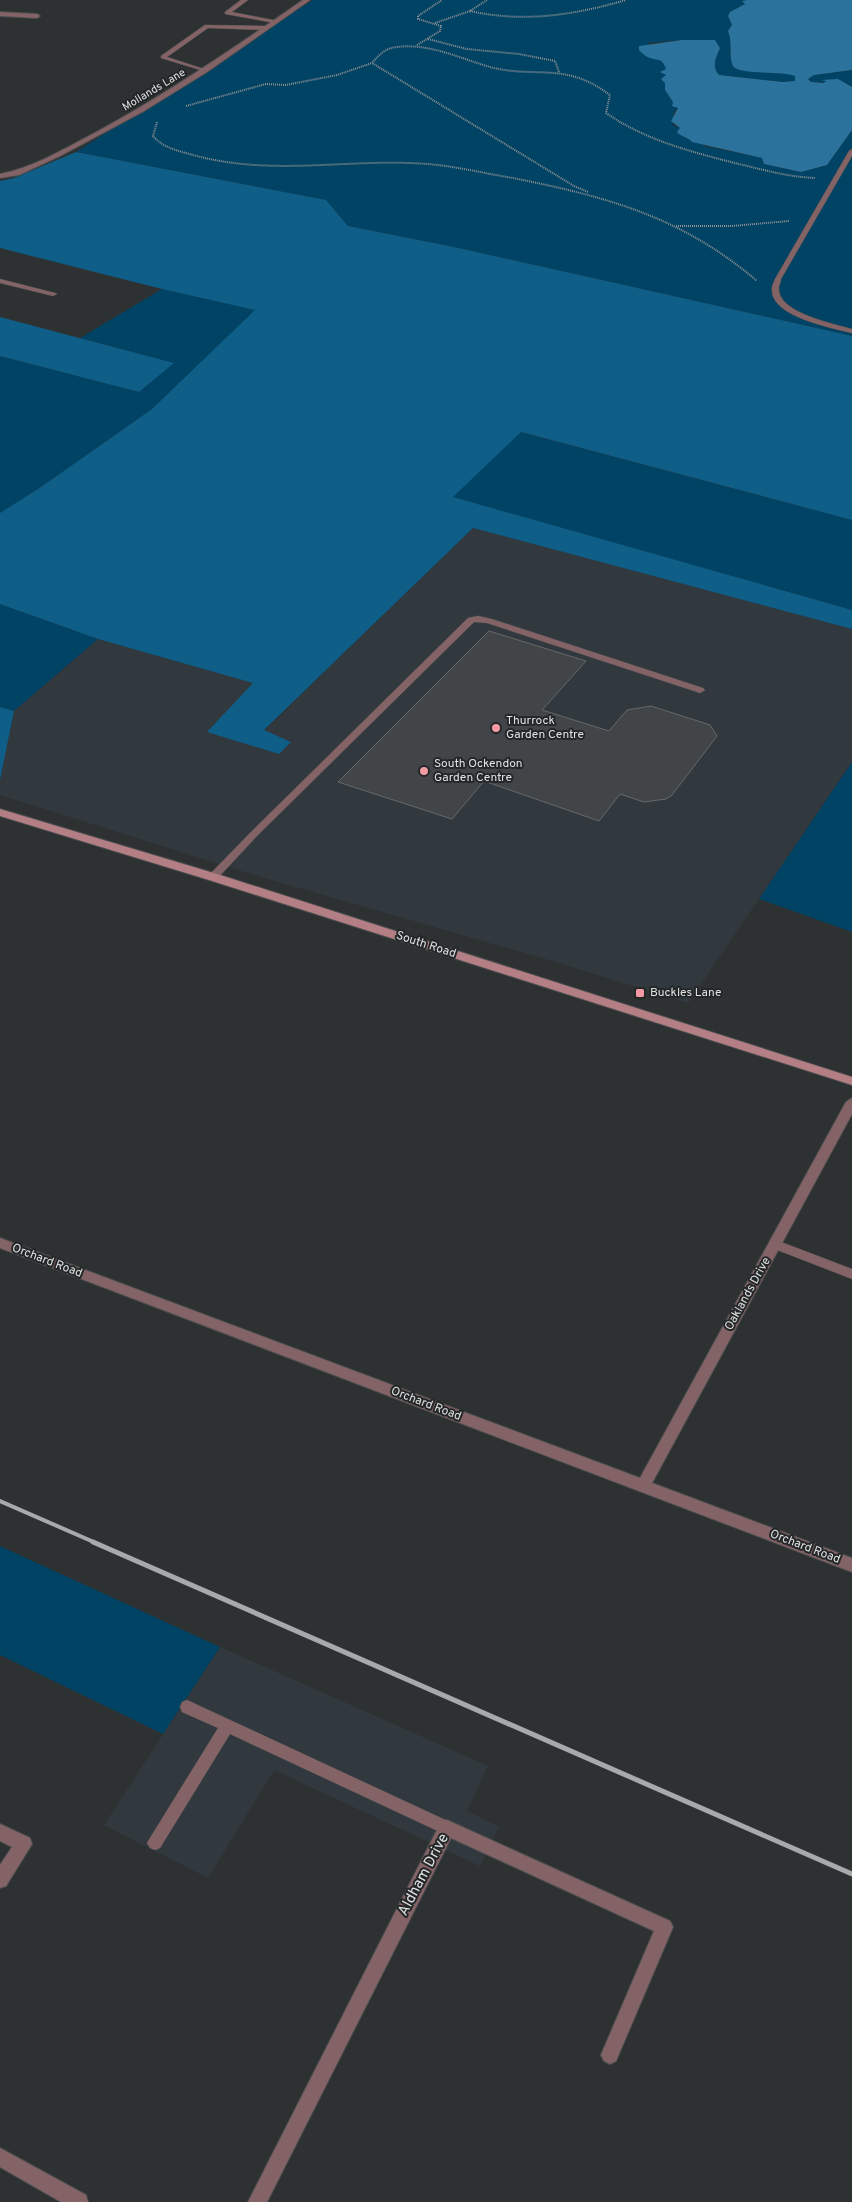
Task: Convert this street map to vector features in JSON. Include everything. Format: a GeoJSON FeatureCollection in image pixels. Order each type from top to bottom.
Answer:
{"type":"FeatureCollection","features":[{"type":"Feature","properties":{"kind":"main road","name":"South Road"},"geometry":{"type":"LineString","coordinates":[[0,812],[852,1081]]}},
{"type":"Feature","properties":{"kind":"street","name":"Mollands Lane"},"geometry":{"type":"LineString","coordinates":[[0,176],[16,173],[58,156],[142,110],[205,72],[307,0]]}},
{"type":"Feature","properties":{"kind":"street"},"geometry":{"type":"LineString","coordinates":[[0,14],[37,16]]}},
{"type":"Feature","properties":{"kind":"street","name":"Oaklands Drive"},"geometry":{"type":"LineString","coordinates":[[643,1486],[776,1245],[852,1102]]}},
{"type":"Feature","properties":{"kind":"street","name":"Orchard Road"},"geometry":{"type":"LineString","coordinates":[[0,1243],[852,1565]]}},
{"type":"Feature","properties":{"kind":"street","name":"Aldham Drive"},"geometry":{"type":"LineString","coordinates":[[257,2202],[447,1828],[664,1927],[610,2055]]}},
{"type":"Feature","properties":{"kind":"street"},"geometry":{"type":"LineString","coordinates":[[0,1832],[24,1844],[0,1880]]}},
{"type":"Feature","properties":{"kind":"street"},"geometry":{"type":"LineString","coordinates":[[0,2157],[79,2202]]}},
{"type":"Feature","properties":{"kind":"lane"},"geometry":{"type":"LineString","coordinates":[[245,0],[227,13],[275,21]]}},
{"type":"Feature","properties":{"kind":"lane"},"geometry":{"type":"LineString","coordinates":[[205,72],[163,57],[207,26],[266,28]]}},
{"type":"Feature","properties":{"kind":"lane"},"geometry":{"type":"LineString","coordinates":[[852,151],[778,280],[775,292],[781,304],[802,316],[852,331]]}},
{"type":"Feature","properties":{"kind":"lane"},"geometry":{"type":"LineString","coordinates":[[0,281],[53,294]]}},
{"type":"Feature","properties":{"kind":"lane"},"geometry":{"type":"LineString","coordinates":[[213,878],[254,834],[300,796],[468,623],[475,619],[700,690]]}},
{"type":"Feature","properties":{"kind":"lane"},"geometry":{"type":"LineString","coordinates":[[254,834],[266,838]]}},
{"type":"Feature","properties":{"kind":"lane"},"geometry":{"type":"LineString","coordinates":[[776,1245],[852,1274]]}},
{"type":"Feature","properties":{"kind":"lane"},"geometry":{"type":"LineString","coordinates":[[187,1708],[447,1828]]}},
{"type":"Feature","properties":{"kind":"lane"},"geometry":{"type":"LineString","coordinates":[[155,1842],[226,1726]]}},
{"type":"Feature","properties":{"kind":"path"},"geometry":{"type":"LineString","coordinates":[[416,46],[440,30],[441,26],[418,19],[418,16],[442,0]]}},
{"type":"Feature","properties":{"kind":"path"},"geometry":{"type":"LineString","coordinates":[[434,23],[470,11],[487,0]]}},
{"type":"Feature","properties":{"kind":"path"},"geometry":{"type":"LineString","coordinates":[[470,11],[494,18],[529,18],[591,11],[626,0]]}},
{"type":"Feature","properties":{"kind":"path"},"geometry":{"type":"LineString","coordinates":[[428,39],[466,49],[539,57],[554,61],[560,72]]}},
{"type":"Feature","properties":{"kind":"path"},"geometry":{"type":"LineString","coordinates":[[178,108],[266,84],[286,85],[337,75],[372,63],[378,54],[386,49],[403,45],[416,46],[497,68],[560,72],[574,75],[604,89],[610,95],[606,113],[618,122],[661,143],[783,174],[807,178],[836,178]]}},
{"type":"Feature","properties":{"kind":"path"},"geometry":{"type":"LineString","coordinates":[[372,63],[574,186],[675,226],[701,239],[747,271],[781,304]]}},
{"type":"Feature","properties":{"kind":"path"},"geometry":{"type":"LineString","coordinates":[[158,121],[154,128],[154,136],[158,143],[169,148],[214,160],[276,168],[395,163],[440,166],[564,188],[600,197]]}},
{"type":"Feature","properties":{"kind":"path"},"geometry":{"type":"LineString","coordinates":[[675,226],[732,226],[813,218]]}},
{"type":"Feature","properties":{"kind":"shaded area"},"geometry":{"type":"Polygon","coordinates":[[[313,0],[747,0],[742,1],[745,4],[730,12],[728,16],[732,25],[728,31],[731,38],[730,54],[767,73],[787,73],[796,76],[795,81],[783,82],[719,75],[715,65],[720,48],[714,40],[648,43],[667,70],[661,72],[666,75],[665,90],[678,108],[674,112],[673,125],[680,128],[688,137],[705,146],[762,158],[764,164],[801,172],[827,165],[852,130],[852,336],[454,247],[348,226],[326,200],[76,152],[313,0]]]}},
{"type":"Feature","properties":{"kind":"shaded area"},"geometry":{"type":"Polygon","coordinates":[[[852,0],[852,70],[814,75],[808,79],[811,82],[824,83],[826,81],[821,80],[838,79],[852,87],[852,130],[827,165],[801,172],[764,164],[762,158],[692,142],[677,132],[680,128],[671,121],[678,108],[672,106],[673,102],[665,90],[665,83],[661,79],[666,75],[660,72],[666,69],[665,65],[660,60],[644,55],[639,50],[639,46],[682,40],[715,40],[720,48],[715,65],[719,75],[783,82],[795,81],[795,76],[743,71],[733,66],[728,31],[732,25],[728,16],[730,12],[745,4],[742,1],[852,0]]]}},
{"type":"Feature","properties":{"kind":"shaded area"},"geometry":{"type":"Polygon","coordinates":[[[852,70],[852,87],[848,84],[811,82],[807,80],[814,75],[852,70]]]}},
{"type":"Feature","properties":{"kind":"shaded area"},"geometry":{"type":"Polygon","coordinates":[[[76,152],[326,200],[348,226],[454,247],[852,336],[852,520],[521,432],[453,497],[852,610],[852,629],[473,528],[264,730],[291,742],[279,754],[207,732],[253,683],[98,639],[0,604],[0,513],[41,487],[152,409],[255,310],[162,289],[0,248],[0,181],[14,178],[76,152]]]}},
{"type":"Feature","properties":{"kind":"shaded area"},"geometry":{"type":"Polygon","coordinates":[[[162,289],[256,310],[152,409],[41,487],[0,513],[0,356],[139,392],[173,363],[80,338],[162,289]]]}},
{"type":"Feature","properties":{"kind":"shaded area"},"geometry":{"type":"Polygon","coordinates":[[[0,317],[174,363],[139,392],[0,356],[0,317]]]}},
{"type":"Feature","properties":{"kind":"shaded area"},"geometry":{"type":"Polygon","coordinates":[[[520,432],[852,520],[852,610],[452,497],[520,432]]]}},
{"type":"Feature","properties":{"kind":"shaded area","name":"South Ockendon Garden Centre"},"geometry":{"type":"Polygon","coordinates":[[[473,528],[852,629],[852,762],[688,1003],[559,963],[261,877],[0,795],[0,780],[14,711],[98,639],[254,683],[264,731],[473,528]]]}},
{"type":"Feature","properties":{"kind":"shaded area"},"geometry":{"type":"Polygon","coordinates":[[[0,604],[98,639],[14,711],[0,707],[0,604]]]}},
{"type":"Feature","properties":{"kind":"shaded area"},"geometry":{"type":"Polygon","coordinates":[[[0,707],[14,711],[0,780],[0,707]]]}},
{"type":"Feature","properties":{"kind":"shaded area"},"geometry":{"type":"Polygon","coordinates":[[[852,762],[852,932],[759,899],[852,762]]]}},
{"type":"Feature","properties":{"kind":"shaded area"},"geometry":{"type":"Polygon","coordinates":[[[0,1546],[220,1647],[163,1734],[0,1655],[0,1546]]]}},
{"type":"Feature","properties":{"kind":"shaded area"},"geometry":{"type":"Polygon","coordinates":[[[220,1647],[488,1766],[467,1811],[499,1827],[480,1866],[274,1770],[208,1878],[104,1825],[220,1647]]]}},
{"type":"Feature","properties":{"kind":"building","name":"Thurrock Garden Centre"},"geometry":{"type":"Polygon","coordinates":[[[489,631],[586,661],[542,710],[609,731],[627,710],[651,706],[710,725],[717,736],[672,795],[666,799],[644,802],[620,794],[599,821],[484,781],[452,819],[338,782],[489,631]]]}},
{"type":"Feature","properties":{"kind":"railway"},"geometry":{"type":"LineString","coordinates":[[0,1501],[96,1543]]}},
{"type":"Feature","properties":{"kind":"railway"},"geometry":{"type":"LineString","coordinates":[[93,1542],[852,1874]]}},
{"type":"Feature","properties":{"kind":"place","name":"Thurrock Garden Centre"},"geometry":{"type":"Point","coordinates":[496,728]}},
{"type":"Feature","properties":{"kind":"place","name":"South Ockendon Garden Centre"},"geometry":{"type":"Point","coordinates":[424,771]}},
{"type":"Feature","properties":{"kind":"place","name":"Buckles Lane"},"geometry":{"type":"Point","coordinates":[640,993]}}]}
